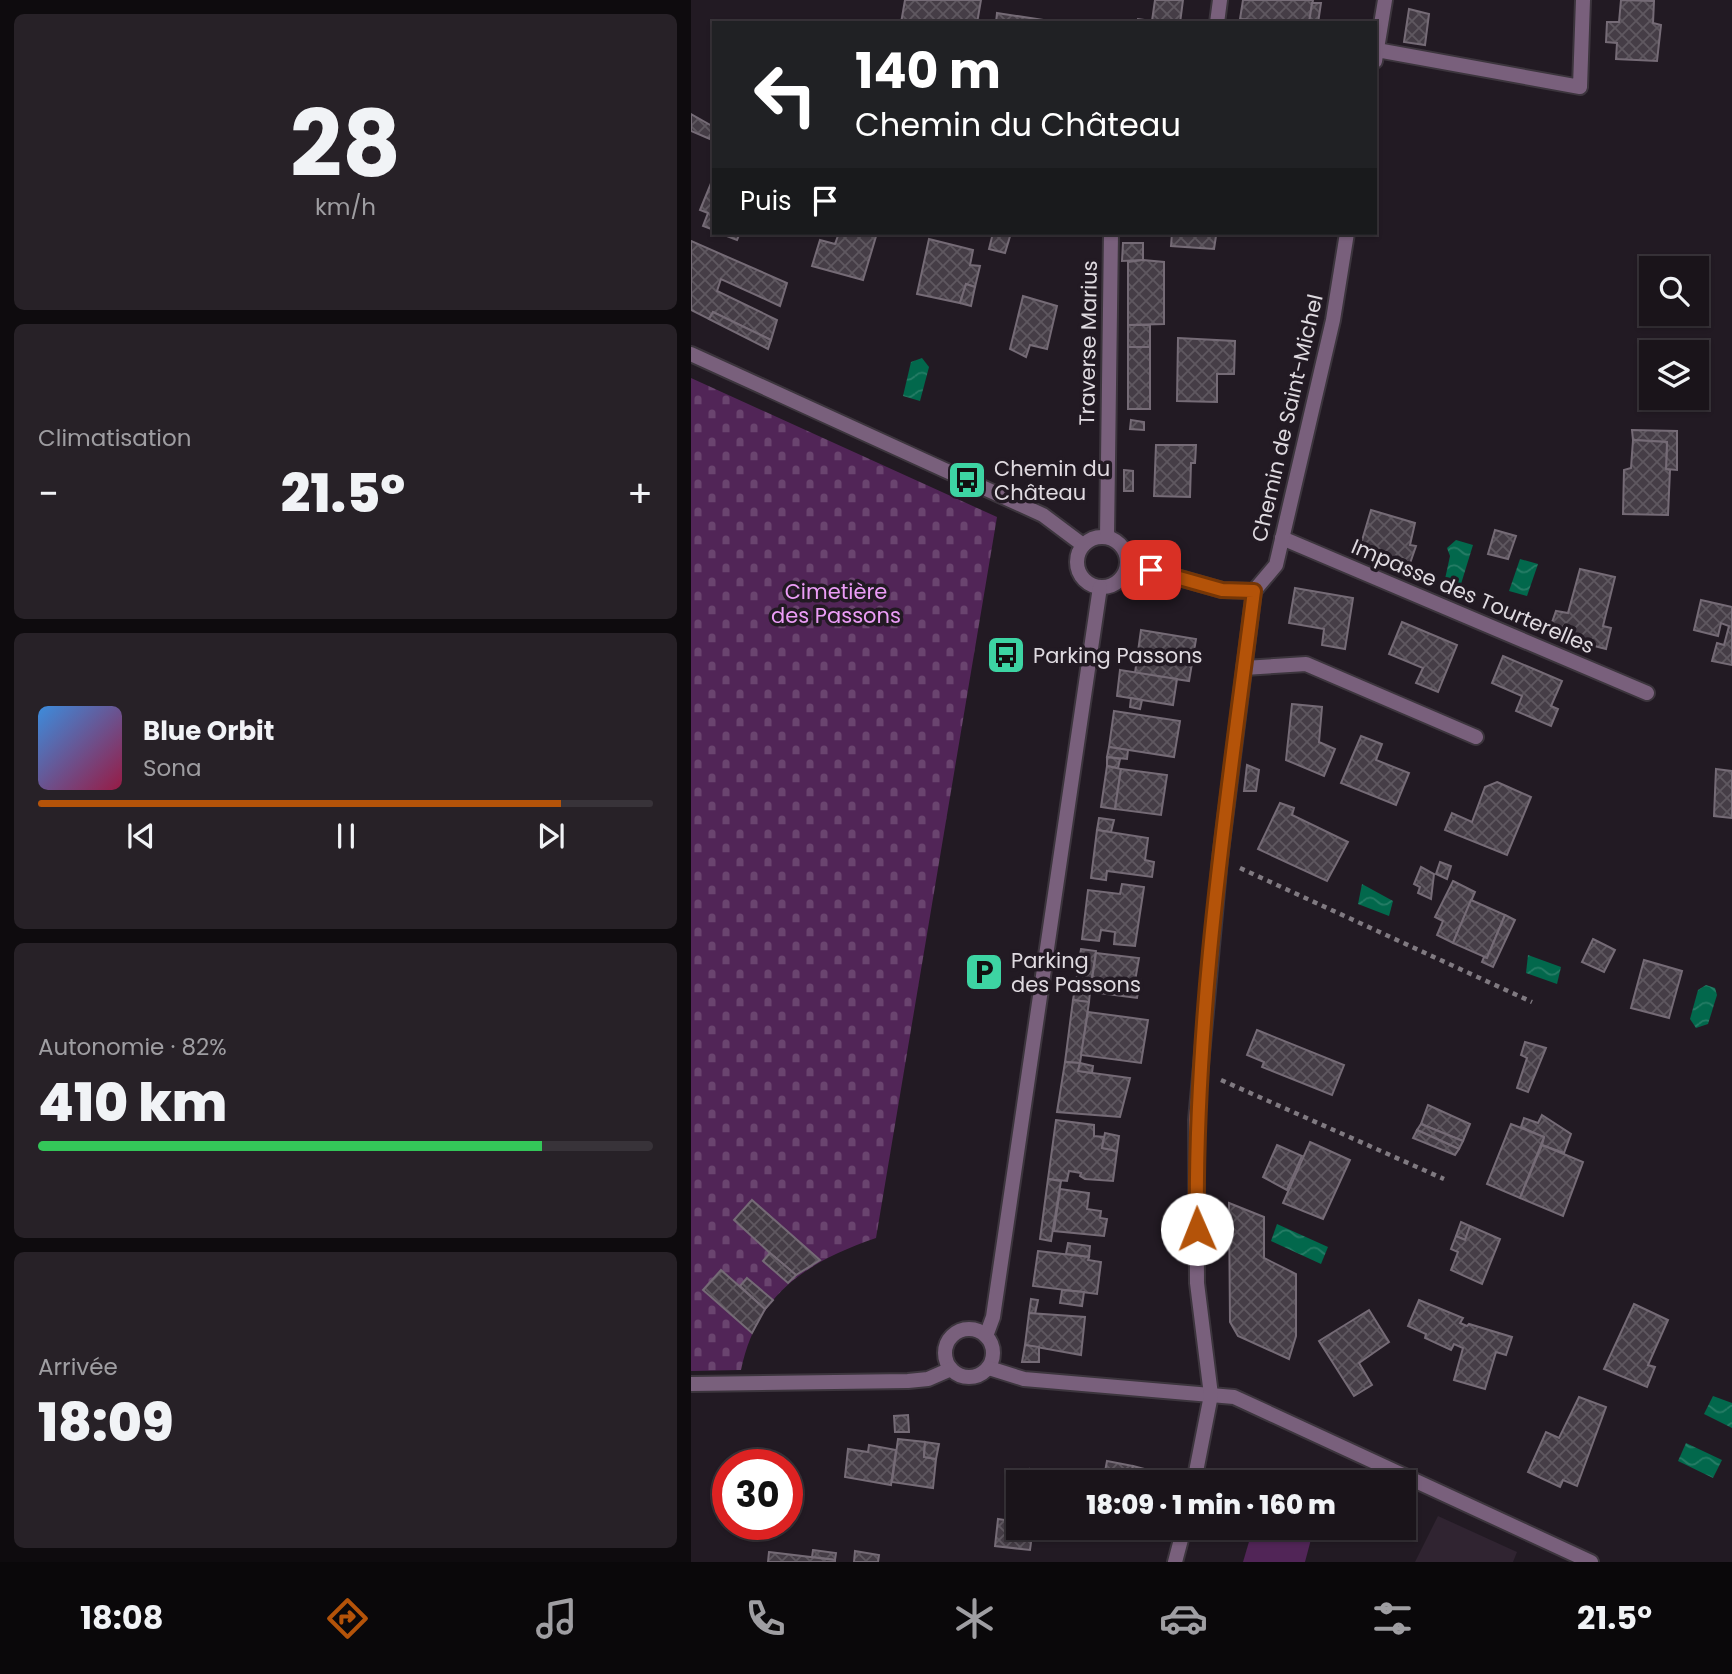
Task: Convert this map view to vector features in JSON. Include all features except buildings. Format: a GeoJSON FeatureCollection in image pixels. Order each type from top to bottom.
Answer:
{"type":"FeatureCollection","features":[{"type":"Feature","properties":{"kind":"street"},"geometry":{"type":"LineString","coordinates":[[1217,21],[1220,0]]}},
{"type":"Feature","properties":{"kind":"street"},"geometry":{"type":"LineString","coordinates":[[1377,50],[1385,0]]}},
{"type":"Feature","properties":{"kind":"street"},"geometry":{"type":"LineString","coordinates":[[1377,56],[1580,87],[1583,0]]}},
{"type":"Feature","properties":{"kind":"street","name":"Traverse Marius"},"geometry":{"type":"LineString","coordinates":[[1107,537],[1111,235]]}},
{"type":"Feature","properties":{"kind":"street","name":"Chemin de Saint-Michel"},"geometry":{"type":"LineString","coordinates":[[1254,591],[1275,565],[1333,320],[1347,235]]}},
{"type":"Feature","properties":{"kind":"street"},"geometry":{"type":"LineString","coordinates":[[691,354],[1043,515],[1084,545]]}},
{"type":"Feature","properties":{"kind":"street"},"geometry":{"type":"LineString","coordinates":[[1107,537],[1123,548],[1127,563],[1121,578],[1107,587],[1100,587],[1084,581],[1079,574],[1077,557],[1084,545],[1093,538],[1107,537]]}},
{"type":"Feature","properties":{"kind":"street","name":"Impasse des Tourterelles"},"geometry":{"type":"LineString","coordinates":[[1282,538],[1647,693]]}},
{"type":"Feature","properties":{"kind":"street"},"geometry":{"type":"LineString","coordinates":[[1127,563],[1222,590],[1254,591],[1221,859],[1196,1120],[1197,1283],[1211,1395],[1196,1470]]}},
{"type":"Feature","properties":{"kind":"street"},"geometry":{"type":"LineString","coordinates":[[986,1336],[993,1317],[1100,587]]}},
{"type":"Feature","properties":{"kind":"street"},"geometry":{"type":"LineString","coordinates":[[1245,668],[1305,664],[1476,737]]}},
{"type":"Feature","properties":{"kind":"street"},"geometry":{"type":"LineString","coordinates":[[691,1384],[908,1381],[928,1378],[951,1369],[968,1377],[983,1373],[989,1368],[994,1352],[986,1336],[966,1329],[952,1336],[945,1350],[951,1369]]}},
{"type":"Feature","properties":{"kind":"street"},"geometry":{"type":"LineString","coordinates":[[989,1368],[1025,1379],[1234,1397],[1591,1562]]}},
{"type":"Feature","properties":{"kind":"street"},"geometry":{"type":"LineString","coordinates":[[1175,1562],[1181,1540]]}},
{"type":"Feature","properties":{"kind":"path"},"geometry":{"type":"LineString","coordinates":[[1221,859],[1532,1002]]}},
{"type":"Feature","properties":{"kind":"path"},"geometry":{"type":"LineString","coordinates":[[1201,1071],[1444,1179]]}},
{"type":"Feature","properties":{"kind":"shaded area"},"geometry":{"type":"Polygon","coordinates":[[[1438,1516],[1517,1552],[1513,1562],[1415,1562],[1438,1516]]]}},
{"type":"Feature","properties":{"kind":"green space","name":"Cimetière des Passons"},"geometry":{"type":"Polygon","coordinates":[[[691,378],[997,517],[876,1238],[828,1258],[789,1284],[759,1320],[741,1370],[691,1371],[691,378]]]}},
{"type":"Feature","properties":{"kind":"green space"},"geometry":{"type":"Polygon","coordinates":[[[1249,1540],[1311,1540],[1305,1562],[1243,1562],[1249,1540]]]}},
{"type":"Feature","properties":{"kind":"water"},"geometry":{"type":"Polygon","coordinates":[[[922,358],[929,367],[920,401],[903,396],[911,362],[922,358]]]}},
{"type":"Feature","properties":{"kind":"water"},"geometry":{"type":"Polygon","coordinates":[[[1456,540],[1473,545],[1461,584],[1445,579],[1450,556],[1447,548],[1456,540]]]}},
{"type":"Feature","properties":{"kind":"water"},"geometry":{"type":"Polygon","coordinates":[[[1520,559],[1538,564],[1527,596],[1509,591],[1520,559]]]}},
{"type":"Feature","properties":{"kind":"water"},"geometry":{"type":"Polygon","coordinates":[[[1362,884],[1393,901],[1389,916],[1358,904],[1362,884]]]}},
{"type":"Feature","properties":{"kind":"water"},"geometry":{"type":"Polygon","coordinates":[[[1528,955],[1561,967],[1557,984],[1526,973],[1528,955]]]}},
{"type":"Feature","properties":{"kind":"water"},"geometry":{"type":"Polygon","coordinates":[[[1706,985],[1715,988],[1717,995],[1708,1024],[1696,1028],[1690,1019],[1698,990],[1706,985]]]}},
{"type":"Feature","properties":{"kind":"water"},"geometry":{"type":"Polygon","coordinates":[[[1277,1224],[1328,1247],[1321,1264],[1271,1241],[1277,1224]]]}},
{"type":"Feature","properties":{"kind":"water"},"geometry":{"type":"Polygon","coordinates":[[[1713,1396],[1732,1403],[1732,1428],[1704,1414],[1713,1396]]]}},
{"type":"Feature","properties":{"kind":"water"},"geometry":{"type":"Polygon","coordinates":[[[1686,1443],[1722,1460],[1713,1478],[1678,1461],[1686,1443]]]}},
{"type":"Feature","properties":{"kind":"place","name":"Chemin du Château"},"geometry":{"type":"Point","coordinates":[967,480]}},
{"type":"Feature","properties":{"kind":"place","name":"Parking Passons"},"geometry":{"type":"Point","coordinates":[1006,655]}},
{"type":"Feature","properties":{"kind":"place","name":"Parking des Passons"},"geometry":{"type":"Point","coordinates":[984,972]}},
{"type":"Feature","properties":{"kind":"route"},"geometry":{"type":"LineString","coordinates":[[1151,570],[1222,590],[1254,591],[1221,859],[1196,1120],[1197,1229]]}}]}
